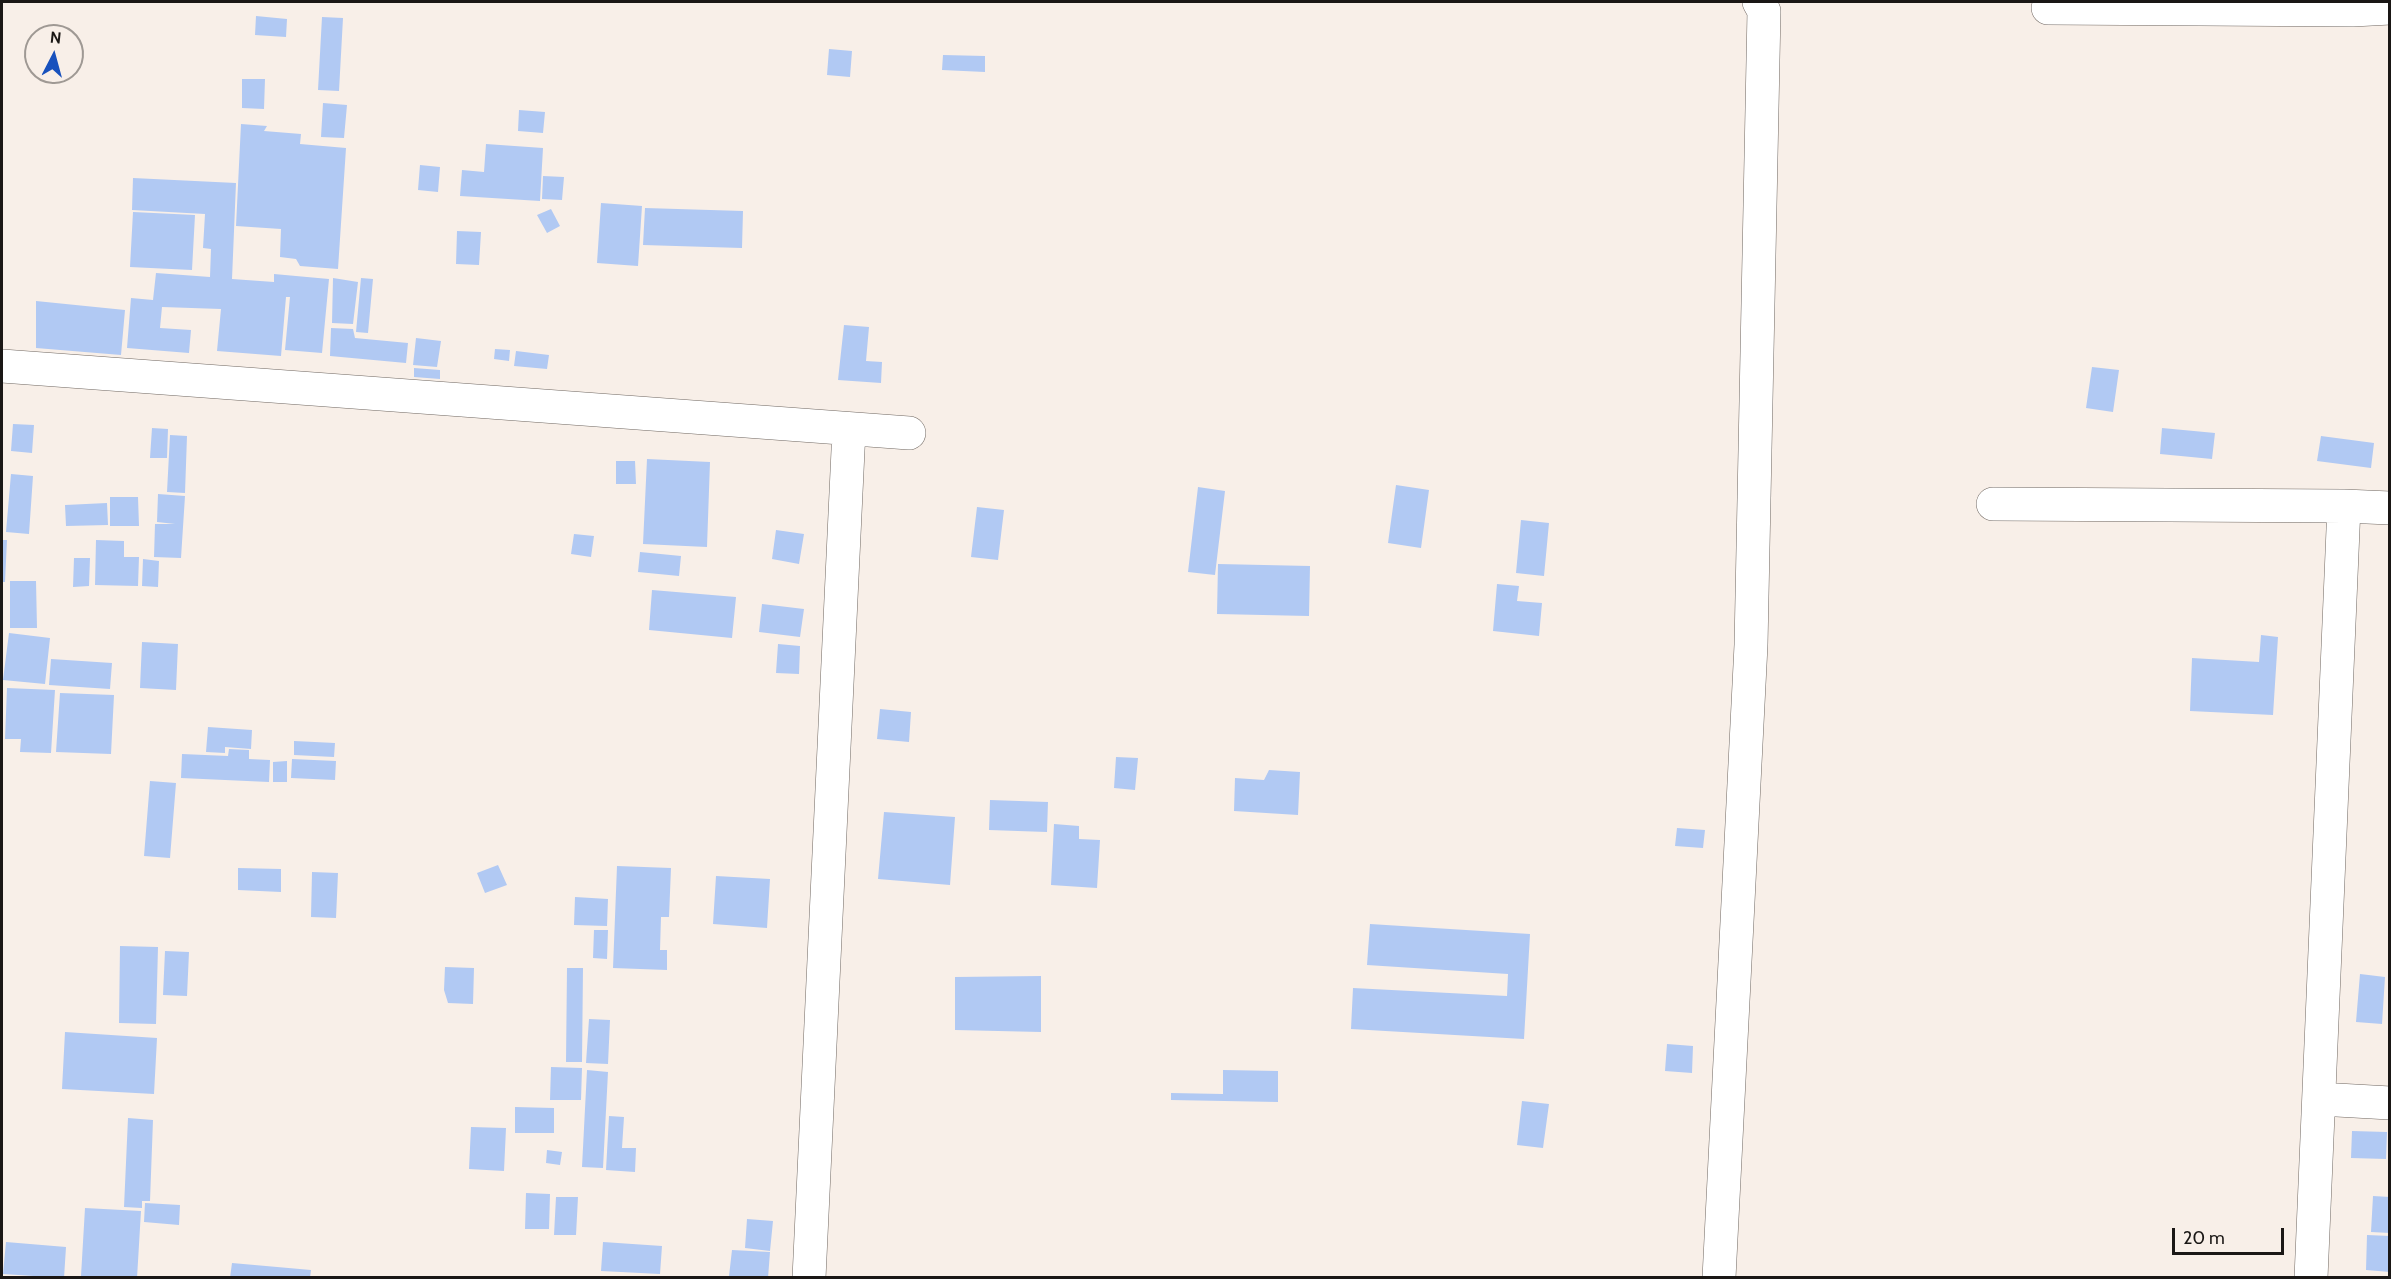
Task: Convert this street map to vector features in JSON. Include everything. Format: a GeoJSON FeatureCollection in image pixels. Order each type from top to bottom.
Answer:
{"type":"FeatureCollection","features":[{"type":"Feature","properties":{"kind":"street"},"geometry":{"type":"LineString","coordinates":[[1719,1278],[1751,645],[1764,11],[1759,2]]}},
{"type":"Feature","properties":{"kind":"street"},"geometry":{"type":"LineString","coordinates":[[2048,8],[2353,10],[2390,8]]}},
{"type":"Feature","properties":{"kind":"street"},"geometry":{"type":"LineString","coordinates":[[2,366],[909,433]]}},
{"type":"Feature","properties":{"kind":"street"},"geometry":{"type":"LineString","coordinates":[[809,1278],[849,429]]}},
{"type":"Feature","properties":{"kind":"street"},"geometry":{"type":"LineString","coordinates":[[1993,504],[2390,508]]}},
{"type":"Feature","properties":{"kind":"street"},"geometry":{"type":"LineString","coordinates":[[2310,1278],[2344,506]]}},
{"type":"Feature","properties":{"kind":"street"},"geometry":{"type":"LineString","coordinates":[[2319,1099],[2390,1103]]}},
{"type":"Feature","properties":{"kind":"building"},"geometry":{"type":"Polygon","coordinates":[[[256,16],[287,19],[286,37],[255,35],[256,16]]]}},
{"type":"Feature","properties":{"kind":"building"},"geometry":{"type":"Polygon","coordinates":[[[322,17],[343,18],[339,91],[318,90],[322,17]]]}},
{"type":"Feature","properties":{"kind":"building"},"geometry":{"type":"Polygon","coordinates":[[[829,49],[852,51],[850,77],[827,75],[829,49]]]}},
{"type":"Feature","properties":{"kind":"building"},"geometry":{"type":"Polygon","coordinates":[[[943,55],[985,56],[985,72],[942,70],[943,55]]]}},
{"type":"Feature","properties":{"kind":"building"},"geometry":{"type":"Polygon","coordinates":[[[242,79],[265,79],[264,109],[242,108],[242,79]]]}},
{"type":"Feature","properties":{"kind":"building"},"geometry":{"type":"Polygon","coordinates":[[[323,103],[347,105],[344,138],[321,137],[323,103]]]}},
{"type":"Feature","properties":{"kind":"building"},"geometry":{"type":"Polygon","coordinates":[[[519,110],[545,112],[543,133],[518,131],[519,110]]]}},
{"type":"Feature","properties":{"kind":"building"},"geometry":{"type":"Polygon","coordinates":[[[241,124],[267,126],[264,131],[301,134],[300,144],[346,148],[338,269],[300,266],[296,259],[280,257],[281,229],[236,226],[241,124]]]}},
{"type":"Feature","properties":{"kind":"building"},"geometry":{"type":"Polygon","coordinates":[[[486,144],[543,148],[540,201],[460,196],[462,170],[484,172],[486,144]]]}},
{"type":"Feature","properties":{"kind":"building"},"geometry":{"type":"Polygon","coordinates":[[[420,165],[440,167],[438,192],[418,190],[420,165]]]}},
{"type":"Feature","properties":{"kind":"building"},"geometry":{"type":"Polygon","coordinates":[[[543,176],[564,177],[562,200],[542,199],[543,176]]]}},
{"type":"Feature","properties":{"kind":"building"},"geometry":{"type":"Polygon","coordinates":[[[133,178],[236,183],[232,279],[274,282],[274,274],[329,279],[322,353],[285,350],[290,297],[286,297],[281,356],[217,351],[221,309],[162,307],[160,328],[191,330],[189,353],[127,348],[131,298],[153,300],[156,273],[210,277],[211,249],[203,248],[205,214],[132,210],[133,178]]]}},
{"type":"Feature","properties":{"kind":"building"},"geometry":{"type":"Polygon","coordinates":[[[601,203],[642,206],[638,266],[597,263],[601,203]]]}},
{"type":"Feature","properties":{"kind":"building"},"geometry":{"type":"Polygon","coordinates":[[[645,208],[743,211],[742,248],[643,245],[645,208]]]}},
{"type":"Feature","properties":{"kind":"building"},"geometry":{"type":"Polygon","coordinates":[[[551,209],[560,226],[547,233],[537,215],[551,209]]]}},
{"type":"Feature","properties":{"kind":"building"},"geometry":{"type":"Polygon","coordinates":[[[133,212],[195,215],[192,270],[130,267],[133,212]]]}},
{"type":"Feature","properties":{"kind":"building"},"geometry":{"type":"Polygon","coordinates":[[[457,231],[481,232],[479,265],[456,264],[457,231]]]}},
{"type":"Feature","properties":{"kind":"building"},"geometry":{"type":"Polygon","coordinates":[[[333,278],[358,282],[353,324],[332,323],[333,278]]]}},
{"type":"Feature","properties":{"kind":"building"},"geometry":{"type":"Polygon","coordinates":[[[361,278],[373,279],[368,333],[356,332],[361,278]]]}},
{"type":"Feature","properties":{"kind":"building"},"geometry":{"type":"Polygon","coordinates":[[[36,301],[125,310],[121,355],[36,348],[36,301]]]}},
{"type":"Feature","properties":{"kind":"building"},"geometry":{"type":"Polygon","coordinates":[[[844,325],[869,327],[866,361],[882,362],[881,383],[838,380],[844,325]]]}},
{"type":"Feature","properties":{"kind":"building"},"geometry":{"type":"Polygon","coordinates":[[[331,328],[353,329],[355,338],[408,343],[406,363],[330,356],[331,328]]]}},
{"type":"Feature","properties":{"kind":"building"},"geometry":{"type":"Polygon","coordinates":[[[416,338],[441,341],[437,367],[413,365],[416,338]]]}},
{"type":"Feature","properties":{"kind":"building"},"geometry":{"type":"Polygon","coordinates":[[[495,349],[510,350],[509,361],[494,359],[495,349]]]}},
{"type":"Feature","properties":{"kind":"building"},"geometry":{"type":"Polygon","coordinates":[[[516,351],[549,355],[547,369],[514,366],[516,351]]]}},
{"type":"Feature","properties":{"kind":"building"},"geometry":{"type":"Polygon","coordinates":[[[2092,367],[2119,370],[2113,412],[2086,408],[2092,367]]]}},
{"type":"Feature","properties":{"kind":"building"},"geometry":{"type":"Polygon","coordinates":[[[414,368],[440,370],[440,379],[414,377],[414,368]]]}},
{"type":"Feature","properties":{"kind":"building"},"geometry":{"type":"Polygon","coordinates":[[[13,424],[34,425],[32,453],[11,451],[13,424]]]}},
{"type":"Feature","properties":{"kind":"building"},"geometry":{"type":"Polygon","coordinates":[[[152,428],[168,429],[167,458],[150,458],[152,428]]]}},
{"type":"Feature","properties":{"kind":"building"},"geometry":{"type":"Polygon","coordinates":[[[2162,428],[2215,433],[2212,459],[2160,454],[2162,428]]]}},
{"type":"Feature","properties":{"kind":"building"},"geometry":{"type":"Polygon","coordinates":[[[170,435],[187,436],[185,493],[167,492],[170,435]]]}},
{"type":"Feature","properties":{"kind":"building"},"geometry":{"type":"Polygon","coordinates":[[[2321,436],[2374,443],[2371,468],[2317,461],[2321,436]]]}},
{"type":"Feature","properties":{"kind":"building"},"geometry":{"type":"Polygon","coordinates":[[[647,459],[710,462],[707,547],[643,544],[647,459]]]}},
{"type":"Feature","properties":{"kind":"building"},"geometry":{"type":"Polygon","coordinates":[[[616,461],[635,461],[636,484],[616,484],[616,461]]]}},
{"type":"Feature","properties":{"kind":"building"},"geometry":{"type":"Polygon","coordinates":[[[11,474],[33,476],[29,534],[6,532],[11,474]]]}},
{"type":"Feature","properties":{"kind":"building"},"geometry":{"type":"Polygon","coordinates":[[[1396,485],[1429,490],[1421,548],[1388,543],[1396,485]]]}},
{"type":"Feature","properties":{"kind":"building"},"geometry":{"type":"Polygon","coordinates":[[[1198,487],[1225,491],[1215,575],[1188,572],[1198,487]]]}},
{"type":"Feature","properties":{"kind":"building"},"geometry":{"type":"Polygon","coordinates":[[[158,494],[185,496],[181,558],[154,557],[155,524],[175,524],[157,522],[158,494]]]}},
{"type":"Feature","properties":{"kind":"building"},"geometry":{"type":"Polygon","coordinates":[[[110,497],[138,497],[139,526],[110,526],[110,497]]]}},
{"type":"Feature","properties":{"kind":"building"},"geometry":{"type":"Polygon","coordinates":[[[107,503],[108,525],[66,526],[65,505],[107,503]]]}},
{"type":"Feature","properties":{"kind":"building"},"geometry":{"type":"Polygon","coordinates":[[[977,507],[1004,510],[998,560],[971,557],[977,507]]]}},
{"type":"Feature","properties":{"kind":"building"},"geometry":{"type":"Polygon","coordinates":[[[1521,520],[1549,523],[1544,576],[1516,573],[1521,520]]]}},
{"type":"Feature","properties":{"kind":"building"},"geometry":{"type":"Polygon","coordinates":[[[776,530],[804,534],[799,564],[772,559],[776,530]]]}},
{"type":"Feature","properties":{"kind":"building"},"geometry":{"type":"Polygon","coordinates":[[[574,534],[594,536],[591,557],[571,554],[574,534]]]}},
{"type":"Feature","properties":{"kind":"building"},"geometry":{"type":"Polygon","coordinates":[[[2,540],[7,540],[5,582],[2,582],[2,540]]]}},
{"type":"Feature","properties":{"kind":"building"},"geometry":{"type":"Polygon","coordinates":[[[96,540],[124,541],[124,557],[139,557],[138,586],[95,585],[96,540]]]}},
{"type":"Feature","properties":{"kind":"building"},"geometry":{"type":"Polygon","coordinates":[[[640,552],[681,556],[679,576],[638,572],[640,552]]]}},
{"type":"Feature","properties":{"kind":"building"},"geometry":{"type":"Polygon","coordinates":[[[74,558],[90,558],[89,586],[73,587],[74,558]]]}},
{"type":"Feature","properties":{"kind":"building"},"geometry":{"type":"Polygon","coordinates":[[[143,559],[159,561],[158,587],[142,586],[143,559]]]}},
{"type":"Feature","properties":{"kind":"building"},"geometry":{"type":"Polygon","coordinates":[[[1218,564],[1310,566],[1309,616],[1217,614],[1218,564]]]}},
{"type":"Feature","properties":{"kind":"building"},"geometry":{"type":"Polygon","coordinates":[[[10,581],[36,581],[37,628],[10,628],[10,581]]]}},
{"type":"Feature","properties":{"kind":"building"},"geometry":{"type":"Polygon","coordinates":[[[1497,584],[1519,586],[1517,601],[1542,603],[1539,636],[1493,631],[1497,584]]]}},
{"type":"Feature","properties":{"kind":"building"},"geometry":{"type":"Polygon","coordinates":[[[652,590],[736,597],[732,638],[649,630],[652,590]]]}},
{"type":"Feature","properties":{"kind":"building"},"geometry":{"type":"Polygon","coordinates":[[[762,604],[804,609],[800,637],[759,632],[762,604]]]}},
{"type":"Feature","properties":{"kind":"building"},"geometry":{"type":"Polygon","coordinates":[[[9,633],[50,638],[45,684],[3,680],[9,633]]]}},
{"type":"Feature","properties":{"kind":"building"},"geometry":{"type":"Polygon","coordinates":[[[2261,635],[2278,637],[2273,715],[2190,711],[2192,658],[2259,662],[2261,635]]]}},
{"type":"Feature","properties":{"kind":"building"},"geometry":{"type":"Polygon","coordinates":[[[142,642],[178,644],[176,690],[140,688],[142,642]]]}},
{"type":"Feature","properties":{"kind":"building"},"geometry":{"type":"Polygon","coordinates":[[[778,644],[800,646],[799,674],[776,673],[778,644]]]}},
{"type":"Feature","properties":{"kind":"building"},"geometry":{"type":"Polygon","coordinates":[[[51,659],[112,663],[110,689],[49,685],[51,659]]]}},
{"type":"Feature","properties":{"kind":"building"},"geometry":{"type":"Polygon","coordinates":[[[7,688],[55,690],[51,753],[20,752],[21,739],[5,739],[7,688]]]}},
{"type":"Feature","properties":{"kind":"building"},"geometry":{"type":"Polygon","coordinates":[[[60,693],[114,695],[111,754],[56,752],[60,693]]]}},
{"type":"Feature","properties":{"kind":"building"},"geometry":{"type":"Polygon","coordinates":[[[880,709],[911,712],[909,742],[877,739],[880,709]]]}},
{"type":"Feature","properties":{"kind":"building"},"geometry":{"type":"Polygon","coordinates":[[[208,727],[252,730],[251,749],[225,747],[225,753],[206,752],[208,727]]]}},
{"type":"Feature","properties":{"kind":"building"},"geometry":{"type":"Polygon","coordinates":[[[294,741],[335,743],[334,757],[294,755],[294,741]]]}},
{"type":"Feature","properties":{"kind":"building"},"geometry":{"type":"Polygon","coordinates":[[[229,749],[249,750],[249,759],[270,760],[269,782],[181,778],[182,754],[228,756],[229,749]]]}},
{"type":"Feature","properties":{"kind":"building"},"geometry":{"type":"Polygon","coordinates":[[[1116,757],[1138,758],[1135,790],[1114,788],[1116,757]]]}},
{"type":"Feature","properties":{"kind":"building"},"geometry":{"type":"Polygon","coordinates":[[[292,759],[336,761],[335,780],[291,778],[292,759]]]}},
{"type":"Feature","properties":{"kind":"building"},"geometry":{"type":"Polygon","coordinates":[[[287,761],[287,782],[273,782],[273,762],[287,761]]]}},
{"type":"Feature","properties":{"kind":"building"},"geometry":{"type":"Polygon","coordinates":[[[1269,770],[1300,772],[1298,815],[1234,811],[1235,778],[1264,780],[1269,770]]]}},
{"type":"Feature","properties":{"kind":"building"},"geometry":{"type":"Polygon","coordinates":[[[150,781],[176,783],[170,858],[144,856],[150,781]]]}},
{"type":"Feature","properties":{"kind":"building"},"geometry":{"type":"Polygon","coordinates":[[[990,800],[1048,802],[1047,832],[989,830],[990,800]]]}},
{"type":"Feature","properties":{"kind":"building"},"geometry":{"type":"Polygon","coordinates":[[[884,812],[955,817],[950,885],[878,879],[884,812]]]}},
{"type":"Feature","properties":{"kind":"building"},"geometry":{"type":"Polygon","coordinates":[[[1054,824],[1079,826],[1079,839],[1100,840],[1097,888],[1051,885],[1054,824]]]}},
{"type":"Feature","properties":{"kind":"building"},"geometry":{"type":"Polygon","coordinates":[[[1677,828],[1705,830],[1703,848],[1675,846],[1677,828]]]}},
{"type":"Feature","properties":{"kind":"building"},"geometry":{"type":"Polygon","coordinates":[[[498,865],[507,885],[485,893],[477,873],[498,865]]]}},
{"type":"Feature","properties":{"kind":"building"},"geometry":{"type":"Polygon","coordinates":[[[617,866],[671,868],[669,917],[661,917],[660,950],[667,950],[667,970],[613,968],[617,866]]]}},
{"type":"Feature","properties":{"kind":"building"},"geometry":{"type":"Polygon","coordinates":[[[238,868],[281,869],[281,892],[238,890],[238,868]]]}},
{"type":"Feature","properties":{"kind":"building"},"geometry":{"type":"Polygon","coordinates":[[[312,872],[338,873],[336,918],[311,917],[312,872]]]}},
{"type":"Feature","properties":{"kind":"building"},"geometry":{"type":"Polygon","coordinates":[[[716,876],[770,879],[767,928],[713,924],[716,876]]]}},
{"type":"Feature","properties":{"kind":"building"},"geometry":{"type":"Polygon","coordinates":[[[575,897],[608,899],[607,926],[574,925],[575,897]]]}},
{"type":"Feature","properties":{"kind":"building"},"geometry":{"type":"Polygon","coordinates":[[[1370,924],[1530,934],[1524,1039],[1351,1029],[1353,988],[1507,996],[1508,974],[1367,965],[1370,924]]]}},
{"type":"Feature","properties":{"kind":"building"},"geometry":{"type":"Polygon","coordinates":[[[594,930],[608,930],[607,959],[593,958],[594,930]]]}},
{"type":"Feature","properties":{"kind":"building"},"geometry":{"type":"Polygon","coordinates":[[[120,946],[158,947],[156,1024],[119,1023],[120,946]]]}},
{"type":"Feature","properties":{"kind":"building"},"geometry":{"type":"Polygon","coordinates":[[[165,951],[189,952],[187,996],[163,995],[165,951]]]}},
{"type":"Feature","properties":{"kind":"building"},"geometry":{"type":"Polygon","coordinates":[[[445,967],[474,968],[473,1004],[448,1003],[444,990],[445,967]]]}},
{"type":"Feature","properties":{"kind":"building"},"geometry":{"type":"Polygon","coordinates":[[[567,968],[583,968],[582,1062],[566,1062],[567,968]]]}},
{"type":"Feature","properties":{"kind":"building"},"geometry":{"type":"Polygon","coordinates":[[[2360,974],[2385,977],[2382,1024],[2356,1022],[2360,974]]]}},
{"type":"Feature","properties":{"kind":"building"},"geometry":{"type":"Polygon","coordinates":[[[1041,976],[1041,1032],[955,1030],[955,977],[1041,976]]]}},
{"type":"Feature","properties":{"kind":"building"},"geometry":{"type":"Polygon","coordinates":[[[589,1019],[610,1020],[608,1064],[586,1063],[589,1019]]]}},
{"type":"Feature","properties":{"kind":"building"},"geometry":{"type":"Polygon","coordinates":[[[65,1032],[157,1038],[154,1094],[62,1089],[65,1032]]]}},
{"type":"Feature","properties":{"kind":"building"},"geometry":{"type":"Polygon","coordinates":[[[1667,1044],[1693,1046],[1692,1073],[1665,1071],[1667,1044]]]}},
{"type":"Feature","properties":{"kind":"building"},"geometry":{"type":"Polygon","coordinates":[[[551,1067],[582,1068],[581,1100],[550,1100],[551,1067]]]}},
{"type":"Feature","properties":{"kind":"building"},"geometry":{"type":"Polygon","coordinates":[[[587,1070],[608,1072],[603,1168],[582,1167],[587,1070]]]}},
{"type":"Feature","properties":{"kind":"building"},"geometry":{"type":"Polygon","coordinates":[[[1223,1070],[1278,1071],[1278,1102],[1171,1100],[1171,1093],[1223,1094],[1223,1070]]]}},
{"type":"Feature","properties":{"kind":"building"},"geometry":{"type":"Polygon","coordinates":[[[1522,1101],[1549,1104],[1543,1148],[1517,1145],[1522,1101]]]}},
{"type":"Feature","properties":{"kind":"building"},"geometry":{"type":"Polygon","coordinates":[[[515,1107],[554,1108],[554,1133],[515,1133],[515,1107]]]}},
{"type":"Feature","properties":{"kind":"building"},"geometry":{"type":"Polygon","coordinates":[[[609,1116],[624,1117],[622,1148],[636,1148],[635,1172],[606,1170],[609,1116]]]}},
{"type":"Feature","properties":{"kind":"building"},"geometry":{"type":"Polygon","coordinates":[[[128,1118],[153,1120],[150,1201],[142,1201],[142,1208],[124,1207],[128,1118]]]}},
{"type":"Feature","properties":{"kind":"building"},"geometry":{"type":"Polygon","coordinates":[[[471,1127],[506,1128],[504,1171],[469,1169],[471,1127]]]}},
{"type":"Feature","properties":{"kind":"building"},"geometry":{"type":"Polygon","coordinates":[[[2352,1131],[2387,1132],[2386,1159],[2351,1158],[2352,1131]]]}},
{"type":"Feature","properties":{"kind":"building"},"geometry":{"type":"Polygon","coordinates":[[[547,1150],[562,1152],[560,1165],[546,1163],[547,1150]]]}},
{"type":"Feature","properties":{"kind":"building"},"geometry":{"type":"Polygon","coordinates":[[[526,1193],[550,1194],[549,1229],[525,1229],[526,1193]]]}},
{"type":"Feature","properties":{"kind":"building"},"geometry":{"type":"Polygon","coordinates":[[[2373,1196],[2390,1197],[2390,1233],[2371,1232],[2373,1196]]]}},
{"type":"Feature","properties":{"kind":"building"},"geometry":{"type":"Polygon","coordinates":[[[556,1197],[578,1197],[576,1235],[554,1235],[556,1197]]]}},
{"type":"Feature","properties":{"kind":"building"},"geometry":{"type":"Polygon","coordinates":[[[145,1203],[180,1205],[179,1225],[144,1222],[145,1203]]]}},
{"type":"Feature","properties":{"kind":"building"},"geometry":{"type":"Polygon","coordinates":[[[85,1208],[141,1211],[137,1278],[81,1276],[85,1208]]]}},
{"type":"Feature","properties":{"kind":"building"},"geometry":{"type":"Polygon","coordinates":[[[747,1219],[773,1221],[770,1251],[745,1248],[747,1219]]]}},
{"type":"Feature","properties":{"kind":"building"},"geometry":{"type":"Polygon","coordinates":[[[2367,1235],[2390,1236],[2390,1272],[2366,1270],[2367,1235]]]}},
{"type":"Feature","properties":{"kind":"building"},"geometry":{"type":"Polygon","coordinates":[[[6,1242],[66,1247],[64,1278],[3,1274],[6,1242]]]}},
{"type":"Feature","properties":{"kind":"building"},"geometry":{"type":"Polygon","coordinates":[[[603,1242],[662,1246],[660,1274],[601,1271],[603,1242]]]}},
{"type":"Feature","properties":{"kind":"building"},"geometry":{"type":"Polygon","coordinates":[[[732,1250],[770,1252],[768,1278],[729,1276],[732,1250]]]}},
{"type":"Feature","properties":{"kind":"building"},"geometry":{"type":"Polygon","coordinates":[[[232,1263],[311,1270],[310,1278],[230,1278],[232,1263]]]}}]}
